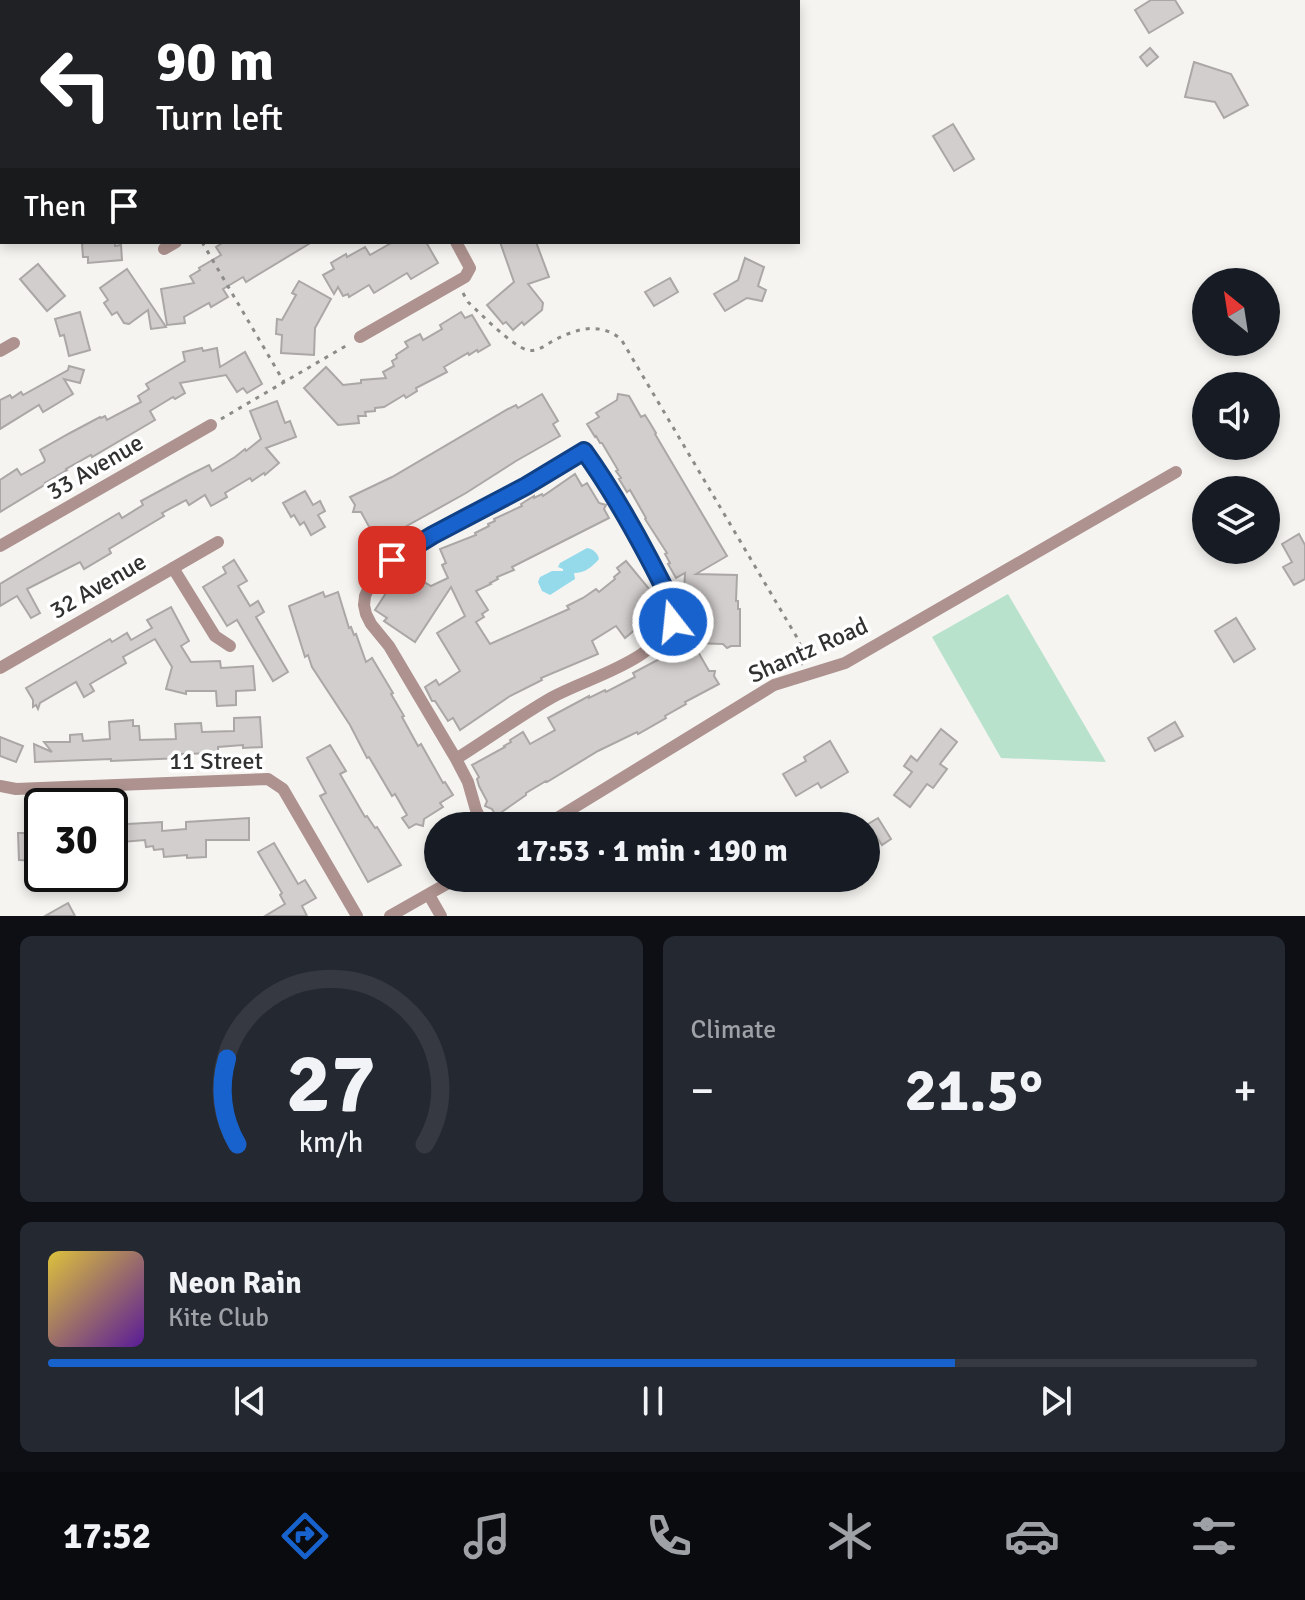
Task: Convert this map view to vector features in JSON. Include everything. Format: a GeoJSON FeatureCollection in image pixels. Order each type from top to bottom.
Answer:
{"type":"FeatureCollection","features":[{"type":"Feature","properties":{"kind":"street"},"geometry":{"type":"LineString","coordinates":[[360,337],[457,282],[469,272],[470,268],[457,244]]}},
{"type":"Feature","properties":{"kind":"street"},"geometry":{"type":"LineString","coordinates":[[0,351],[14,343]]}},
{"type":"Feature","properties":{"kind":"street","name":"33 Avenue"},"geometry":{"type":"LineString","coordinates":[[0,546],[211,425]]}},
{"type":"Feature","properties":{"kind":"street"},"geometry":{"type":"LineString","coordinates":[[456,759],[559,693],[620,668],[658,640],[673,622],[676,612],[653,564],[584,451],[409,549],[380,571],[370,585],[364,605],[371,624],[389,646],[456,759],[468,782],[477,812]]}},
{"type":"Feature","properties":{"kind":"street","name":"Shantz Road"},"geometry":{"type":"LineString","coordinates":[[567,812],[774,685],[845,663],[1176,472]]}},
{"type":"Feature","properties":{"kind":"street","name":"32 Avenue"},"geometry":{"type":"LineString","coordinates":[[0,668],[218,542]]}},
{"type":"Feature","properties":{"kind":"street"},"geometry":{"type":"LineString","coordinates":[[173,568],[215,636],[230,646]]}},
{"type":"Feature","properties":{"kind":"street","name":"11 Street"},"geometry":{"type":"LineString","coordinates":[[0,786],[16,789],[268,779],[283,789],[357,916]]}},
{"type":"Feature","properties":{"kind":"street"},"geometry":{"type":"LineString","coordinates":[[390,916],[434,892]]}},
{"type":"Feature","properties":{"kind":"street"},"geometry":{"type":"LineString","coordinates":[[429,895],[441,916]]}},
{"type":"Feature","properties":{"kind":"path"},"geometry":{"type":"LineString","coordinates":[[203,244],[284,382]]}},
{"type":"Feature","properties":{"kind":"path"},"geometry":{"type":"LineString","coordinates":[[457,282],[468,302],[526,349],[540,349],[558,338],[584,329],[610,330],[621,339],[799,641],[803,658],[801,664],[793,669]]}},
{"type":"Feature","properties":{"kind":"path"},"geometry":{"type":"LineString","coordinates":[[211,425],[360,337]]}},
{"type":"Feature","properties":{"kind":"green space"},"geometry":{"type":"Polygon","coordinates":[[[1008,594],[1106,762],[1001,758],[932,637],[1008,594]]]}},
{"type":"Feature","properties":{"kind":"water"},"geometry":{"type":"Polygon","coordinates":[[[587,548],[595,552],[599,559],[594,565],[574,573],[575,579],[550,595],[542,591],[538,582],[540,577],[552,571],[563,571],[558,567],[560,563],[587,548]]]}},
{"type":"Feature","properties":{"kind":"building"},"geometry":{"type":"Polygon","coordinates":[[[1151,0],[1175,0],[1183,13],[1149,33],[1135,10],[1151,0]]]}},
{"type":"Feature","properties":{"kind":"building"},"geometry":{"type":"Polygon","coordinates":[[[1150,48],[1158,57],[1147,66],[1140,57],[1150,48]]]}},
{"type":"Feature","properties":{"kind":"building"},"geometry":{"type":"Polygon","coordinates":[[[1194,62],[1231,74],[1248,105],[1224,118],[1215,102],[1185,97],[1194,62]]]}},
{"type":"Feature","properties":{"kind":"building"},"geometry":{"type":"Polygon","coordinates":[[[953,124],[974,159],[954,171],[933,136],[953,124]]]}},
{"type":"Feature","properties":{"kind":"building"},"geometry":{"type":"Polygon","coordinates":[[[82,244],[121,245],[122,260],[88,263],[88,257],[83,257],[82,244]]]}},
{"type":"Feature","properties":{"kind":"building"},"geometry":{"type":"Polygon","coordinates":[[[221,244],[309,244],[246,282],[243,277],[223,289],[228,297],[211,307],[209,303],[184,317],[185,323],[167,325],[161,289],[194,283],[190,276],[221,255],[216,247],[221,244]]]}},
{"type":"Feature","properties":{"kind":"building"},"geometry":{"type":"Polygon","coordinates":[[[389,244],[427,244],[438,263],[411,279],[407,273],[374,293],[369,285],[349,297],[348,294],[343,296],[338,287],[334,294],[323,275],[334,269],[331,263],[365,247],[370,255],[389,244]]]}},
{"type":"Feature","properties":{"kind":"building"},"geometry":{"type":"Polygon","coordinates":[[[501,244],[537,244],[549,277],[528,284],[543,303],[542,310],[513,330],[506,322],[503,324],[487,305],[514,282],[501,244]]]}},
{"type":"Feature","properties":{"kind":"building"},"geometry":{"type":"Polygon","coordinates":[[[745,258],[764,267],[758,286],[766,290],[762,301],[747,298],[725,311],[714,294],[738,280],[745,258]]]}},
{"type":"Feature","properties":{"kind":"building"},"geometry":{"type":"Polygon","coordinates":[[[38,264],[65,296],[47,311],[20,279],[38,264]]]}},
{"type":"Feature","properties":{"kind":"building"},"geometry":{"type":"Polygon","coordinates":[[[127,269],[166,327],[151,329],[148,310],[129,324],[124,323],[117,312],[112,315],[104,303],[108,300],[100,288],[127,269]]]}},
{"type":"Feature","properties":{"kind":"building"},"geometry":{"type":"Polygon","coordinates":[[[670,278],[678,292],[654,306],[645,292],[670,278]]]}},
{"type":"Feature","properties":{"kind":"building"},"geometry":{"type":"Polygon","coordinates":[[[299,281],[331,299],[315,328],[314,355],[281,353],[282,335],[276,334],[277,319],[282,320],[296,295],[292,293],[299,281]]]}},
{"type":"Feature","properties":{"kind":"building"},"geometry":{"type":"Polygon","coordinates":[[[80,312],[90,350],[69,356],[64,335],[60,336],[55,319],[80,312]]]}},
{"type":"Feature","properties":{"kind":"building"},"geometry":{"type":"Polygon","coordinates":[[[461,312],[465,318],[472,315],[490,345],[444,367],[447,372],[416,388],[417,391],[406,398],[404,395],[384,407],[375,408],[375,411],[365,412],[366,416],[358,416],[359,423],[338,425],[304,388],[326,367],[343,385],[386,378],[383,372],[394,366],[392,361],[397,358],[396,355],[408,347],[405,342],[420,334],[423,340],[442,329],[440,325],[461,312]]]}},
{"type":"Feature","properties":{"kind":"building"},"geometry":{"type":"Polygon","coordinates":[[[202,348],[203,351],[217,348],[220,367],[245,352],[262,384],[247,393],[243,388],[237,392],[226,375],[180,383],[185,393],[150,411],[155,420],[66,469],[0,512],[0,480],[17,469],[21,475],[44,462],[40,450],[70,433],[100,417],[105,416],[107,420],[141,402],[138,396],[149,389],[146,384],[185,361],[183,352],[202,348]]]}},
{"type":"Feature","properties":{"kind":"building"},"geometry":{"type":"Polygon","coordinates":[[[69,366],[84,370],[80,383],[64,379],[73,394],[43,412],[39,405],[0,429],[0,400],[10,395],[12,398],[21,392],[23,395],[68,370],[69,366]]]}},
{"type":"Feature","properties":{"kind":"building"},"geometry":{"type":"Polygon","coordinates":[[[542,394],[558,421],[553,424],[560,436],[384,542],[377,530],[372,532],[361,512],[353,512],[355,505],[350,497],[392,477],[508,409],[516,405],[518,408],[542,394]]]}},
{"type":"Feature","properties":{"kind":"building"},"geometry":{"type":"Polygon","coordinates":[[[618,394],[629,396],[641,417],[645,415],[727,556],[696,574],[737,575],[740,646],[727,648],[723,644],[693,643],[709,671],[715,671],[714,676],[719,684],[685,702],[666,718],[638,734],[598,751],[546,781],[502,812],[494,812],[485,806],[487,801],[472,765],[505,747],[523,732],[530,744],[555,730],[548,718],[589,696],[606,692],[635,677],[633,673],[667,655],[685,640],[688,600],[684,592],[685,573],[676,578],[668,564],[667,553],[630,490],[627,492],[619,479],[618,470],[602,443],[587,424],[599,417],[596,413],[617,400],[618,394]]]}},
{"type":"Feature","properties":{"kind":"building"},"geometry":{"type":"Polygon","coordinates":[[[277,401],[285,423],[290,421],[296,437],[266,448],[279,463],[265,475],[252,481],[250,478],[211,506],[205,495],[189,505],[186,500],[162,513],[164,516],[109,549],[111,553],[84,569],[80,562],[27,589],[40,613],[31,618],[17,596],[0,606],[0,584],[119,513],[122,518],[143,505],[141,501],[189,475],[209,465],[212,471],[246,451],[261,439],[250,411],[277,401]]]}},
{"type":"Feature","properties":{"kind":"building"},"geometry":{"type":"Polygon","coordinates":[[[575,474],[582,486],[587,483],[599,503],[606,505],[604,509],[609,518],[512,567],[514,570],[476,591],[488,610],[476,622],[490,644],[569,609],[567,606],[596,589],[599,592],[615,579],[620,572],[617,568],[626,561],[650,590],[646,593],[655,604],[633,623],[637,628],[625,638],[616,626],[592,641],[598,654],[541,678],[460,730],[453,718],[448,721],[425,687],[436,680],[439,685],[460,671],[437,633],[465,616],[451,587],[415,642],[384,621],[387,618],[375,610],[396,571],[408,579],[411,574],[431,586],[448,578],[440,549],[476,535],[494,519],[522,506],[534,496],[543,496],[575,474]]]}},
{"type":"Feature","properties":{"kind":"building"},"geometry":{"type":"Polygon","coordinates":[[[305,491],[313,505],[320,501],[325,511],[318,515],[325,527],[311,535],[304,522],[300,525],[294,515],[291,517],[283,503],[305,491]]]}},
{"type":"Feature","properties":{"kind":"building"},"geometry":{"type":"Polygon","coordinates":[[[1299,534],[1305,545],[1305,579],[1294,585],[1283,567],[1292,562],[1282,544],[1299,534]]]}},
{"type":"Feature","properties":{"kind":"building"},"geometry":{"type":"Polygon","coordinates":[[[234,560],[247,581],[238,586],[250,606],[258,601],[264,612],[256,617],[288,672],[273,681],[237,620],[227,626],[203,587],[226,573],[223,567],[234,560]]]}},
{"type":"Feature","properties":{"kind":"building"},"geometry":{"type":"Polygon","coordinates":[[[323,592],[325,597],[338,592],[349,628],[356,634],[366,662],[372,658],[418,746],[421,744],[453,795],[440,803],[443,807],[435,812],[424,812],[423,826],[416,824],[409,828],[402,818],[407,815],[395,794],[392,796],[367,758],[350,725],[312,667],[308,655],[305,657],[289,606],[323,592]]]}},
{"type":"Feature","properties":{"kind":"building"},"geometry":{"type":"Polygon","coordinates":[[[171,607],[189,641],[181,646],[191,662],[220,661],[221,668],[253,666],[255,690],[236,691],[236,705],[217,706],[216,691],[186,691],[186,694],[166,689],[172,667],[155,639],[123,657],[126,663],[90,684],[94,691],[84,697],[76,682],[40,703],[38,709],[36,705],[33,707],[33,700],[26,688],[110,639],[112,642],[127,633],[131,640],[152,628],[147,620],[171,607]]]}},
{"type":"Feature","properties":{"kind":"building"},"geometry":{"type":"Polygon","coordinates":[[[1236,618],[1255,649],[1234,662],[1215,631],[1236,618]]]}},
{"type":"Feature","properties":{"kind":"building"},"geometry":{"type":"Polygon","coordinates":[[[260,717],[262,747],[218,747],[218,753],[181,754],[182,758],[35,762],[34,744],[52,752],[44,742],[70,742],[70,735],[82,734],[83,741],[110,739],[109,722],[133,720],[133,726],[139,726],[140,740],[176,739],[175,724],[201,723],[202,732],[234,731],[234,718],[260,717]]]}},
{"type":"Feature","properties":{"kind":"building"},"geometry":{"type":"Polygon","coordinates":[[[1175,722],[1183,736],[1155,751],[1148,738],[1175,722]]]}},
{"type":"Feature","properties":{"kind":"building"},"geometry":{"type":"Polygon","coordinates":[[[941,729],[957,742],[940,764],[947,769],[933,788],[927,784],[910,807],[894,795],[912,772],[904,766],[911,756],[917,761],[941,729]]]}},
{"type":"Feature","properties":{"kind":"building"},"geometry":{"type":"Polygon","coordinates":[[[0,737],[23,746],[16,762],[0,756],[0,737]]]}},
{"type":"Feature","properties":{"kind":"building"},"geometry":{"type":"Polygon","coordinates":[[[830,741],[848,772],[821,788],[818,783],[796,796],[783,774],[806,761],[804,757],[830,741]]]}},
{"type":"Feature","properties":{"kind":"building"},"geometry":{"type":"Polygon","coordinates":[[[330,745],[346,771],[340,774],[365,817],[377,827],[401,865],[368,882],[320,796],[326,793],[307,758],[330,745]]]}},
{"type":"Feature","properties":{"kind":"building"},"geometry":{"type":"Polygon","coordinates":[[[249,818],[249,840],[206,840],[206,857],[187,858],[187,855],[164,857],[163,849],[146,847],[145,840],[128,841],[128,824],[162,822],[162,831],[186,829],[186,822],[249,818]]]}},
{"type":"Feature","properties":{"kind":"building"},"geometry":{"type":"Polygon","coordinates":[[[880,821],[891,839],[882,845],[880,842],[880,821]]]}},
{"type":"Feature","properties":{"kind":"building"},"geometry":{"type":"Polygon","coordinates":[[[18,833],[24,833],[24,860],[19,860],[18,833]]]}},
{"type":"Feature","properties":{"kind":"building"},"geometry":{"type":"Polygon","coordinates":[[[274,843],[298,884],[305,880],[316,898],[302,906],[307,916],[265,916],[285,904],[280,895],[282,893],[258,852],[274,843]]]}},
{"type":"Feature","properties":{"kind":"building"},"geometry":{"type":"Polygon","coordinates":[[[68,903],[75,916],[45,916],[68,903]]]}},
{"type":"Feature","properties":{"kind":"route"},"geometry":{"type":"LineString","coordinates":[[392,560],[584,451],[653,564],[676,612],[673,622]]}}]}
